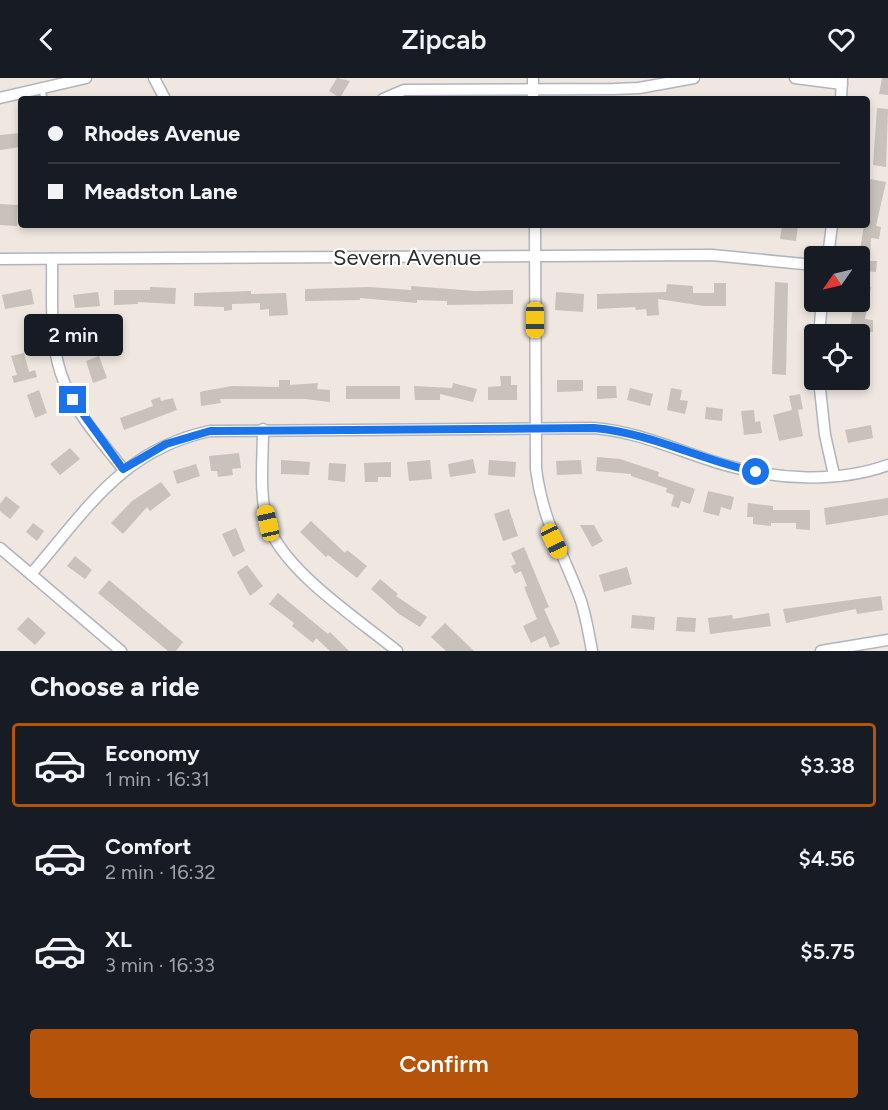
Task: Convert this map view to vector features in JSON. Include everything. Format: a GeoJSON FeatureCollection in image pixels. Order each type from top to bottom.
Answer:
{"type":"FeatureCollection","features":[{"type":"Feature","properties":{"kind":"street"},"geometry":{"type":"LineString","coordinates":[[19,96],[38,94],[86,78]]}},
{"type":"Feature","properties":{"kind":"street"},"geometry":{"type":"LineString","coordinates":[[154,78],[163,96]]}},
{"type":"Feature","properties":{"kind":"street"},"geometry":{"type":"LineString","coordinates":[[390,96],[404,90],[639,88],[693,78]]}},
{"type":"Feature","properties":{"kind":"street"},"geometry":{"type":"LineString","coordinates":[[795,78],[842,81],[841,96]]}},
{"type":"Feature","properties":{"kind":"street"},"geometry":{"type":"LineString","coordinates":[[0,98],[18,96]]}},
{"type":"Feature","properties":{"kind":"street"},"geometry":{"type":"LineString","coordinates":[[534,228],[536,469],[546,519],[581,603],[592,651]]}},
{"type":"Feature","properties":{"kind":"street"},"geometry":{"type":"LineString","coordinates":[[829,246],[832,228]]}},
{"type":"Feature","properties":{"kind":"street","name":"Severn Avenue"},"geometry":{"type":"LineString","coordinates":[[0,259],[712,255],[804,264]]}},
{"type":"Feature","properties":{"kind":"street"},"geometry":{"type":"LineString","coordinates":[[52,259],[54,345],[63,381],[84,419],[123,469]]}},
{"type":"Feature","properties":{"kind":"street"},"geometry":{"type":"LineString","coordinates":[[820,390],[825,435],[834,475]]}},
{"type":"Feature","properties":{"kind":"street"},"geometry":{"type":"LineString","coordinates":[[31,574],[123,469],[146,454],[187,436],[218,431],[536,428],[614,430],[652,438],[715,462],[756,472],[796,477],[834,475],[869,472],[888,465]]}},
{"type":"Feature","properties":{"kind":"street"},"geometry":{"type":"LineString","coordinates":[[263,429],[264,507],[273,536],[281,550],[297,569],[398,651]]}},
{"type":"Feature","properties":{"kind":"street"},"geometry":{"type":"LineString","coordinates":[[0,548],[119,650]]}},
{"type":"Feature","properties":{"kind":"street"},"geometry":{"type":"LineString","coordinates":[[821,651],[888,640]]}},
{"type":"Feature","properties":{"kind":"building"},"geometry":{"type":"Polygon","coordinates":[[[337,78],[350,81],[341,96],[329,91],[337,78]]]}},
{"type":"Feature","properties":{"kind":"building"},"geometry":{"type":"Polygon","coordinates":[[[882,78],[888,78],[888,95],[879,94],[882,78]]]}},
{"type":"Feature","properties":{"kind":"building"},"geometry":{"type":"Polygon","coordinates":[[[877,108],[888,109],[886,167],[873,165],[877,108]]]}},
{"type":"Feature","properties":{"kind":"building"},"geometry":{"type":"Polygon","coordinates":[[[18,133],[18,147],[0,150],[0,135],[18,133]]]}},
{"type":"Feature","properties":{"kind":"building"},"geometry":{"type":"Polygon","coordinates":[[[870,179],[886,182],[876,226],[881,227],[879,239],[871,238],[870,261],[870,246],[861,246],[864,228],[870,228],[870,179]]]}},
{"type":"Feature","properties":{"kind":"building"},"geometry":{"type":"Polygon","coordinates":[[[0,204],[18,205],[17,226],[0,225],[0,204]]]}},
{"type":"Feature","properties":{"kind":"building"},"geometry":{"type":"Polygon","coordinates":[[[782,228],[798,228],[796,241],[780,239],[782,228]]]}},
{"type":"Feature","properties":{"kind":"building"},"geometry":{"type":"Polygon","coordinates":[[[870,261],[877,261],[876,272],[870,272],[870,261]]]}},
{"type":"Feature","properties":{"kind":"building"},"geometry":{"type":"Polygon","coordinates":[[[775,282],[788,283],[786,375],[772,374],[775,282]]]}},
{"type":"Feature","properties":{"kind":"building"},"geometry":{"type":"Polygon","coordinates":[[[714,283],[726,283],[726,306],[704,306],[658,299],[659,315],[647,316],[646,309],[636,310],[635,307],[597,309],[597,294],[666,292],[667,284],[693,286],[693,293],[714,293],[714,283]]]}},
{"type":"Feature","properties":{"kind":"building"},"geometry":{"type":"Polygon","coordinates":[[[411,286],[475,291],[513,290],[513,304],[447,305],[447,301],[417,300],[417,303],[360,298],[360,300],[305,301],[305,289],[369,287],[411,290],[411,286]]]}},
{"type":"Feature","properties":{"kind":"building"},"geometry":{"type":"Polygon","coordinates":[[[150,287],[176,288],[175,304],[138,302],[138,304],[114,305],[114,290],[150,290],[150,287]]]}},
{"type":"Feature","properties":{"kind":"building"},"geometry":{"type":"Polygon","coordinates":[[[31,289],[34,304],[5,309],[2,295],[31,289]]]}},
{"type":"Feature","properties":{"kind":"building"},"geometry":{"type":"Polygon","coordinates":[[[251,291],[251,294],[286,293],[288,315],[269,316],[269,309],[260,310],[260,303],[232,304],[232,310],[224,311],[224,307],[194,306],[194,293],[251,291]]]}},
{"type":"Feature","properties":{"kind":"building"},"geometry":{"type":"Polygon","coordinates":[[[98,292],[100,306],[75,308],[73,295],[98,292]]]}},
{"type":"Feature","properties":{"kind":"building"},"geometry":{"type":"Polygon","coordinates":[[[556,292],[584,294],[583,312],[555,310],[556,292]]]}},
{"type":"Feature","properties":{"kind":"building"},"geometry":{"type":"Polygon","coordinates":[[[852,312],[866,312],[865,319],[873,320],[873,332],[870,332],[870,324],[851,324],[852,312]]]}},
{"type":"Feature","properties":{"kind":"building"},"geometry":{"type":"Polygon","coordinates":[[[24,353],[29,372],[35,370],[37,377],[14,383],[12,376],[17,375],[11,356],[24,353]]]}},
{"type":"Feature","properties":{"kind":"building"},"geometry":{"type":"Polygon","coordinates":[[[99,356],[107,378],[93,383],[86,361],[99,356]]]}},
{"type":"Feature","properties":{"kind":"building"},"geometry":{"type":"Polygon","coordinates":[[[500,376],[511,376],[511,385],[517,385],[517,400],[488,400],[488,387],[501,386],[500,376]]]}},
{"type":"Feature","properties":{"kind":"building"},"geometry":{"type":"Polygon","coordinates":[[[279,380],[290,380],[290,385],[318,383],[317,389],[330,390],[330,402],[305,399],[220,399],[221,403],[201,406],[200,392],[232,386],[279,387],[279,380]]]}},
{"type":"Feature","properties":{"kind":"building"},"geometry":{"type":"Polygon","coordinates":[[[557,380],[583,380],[583,391],[557,392],[557,380]]]}},
{"type":"Feature","properties":{"kind":"building"},"geometry":{"type":"Polygon","coordinates":[[[453,383],[477,389],[473,402],[440,394],[440,400],[415,400],[414,386],[452,388],[453,383]]]}},
{"type":"Feature","properties":{"kind":"building"},"geometry":{"type":"Polygon","coordinates":[[[346,386],[400,386],[400,399],[346,399],[346,386]]]}},
{"type":"Feature","properties":{"kind":"building"},"geometry":{"type":"Polygon","coordinates":[[[597,386],[616,386],[617,398],[597,399],[597,386]]]}},
{"type":"Feature","properties":{"kind":"building"},"geometry":{"type":"Polygon","coordinates":[[[630,388],[653,394],[650,406],[627,400],[630,388]]]}},
{"type":"Feature","properties":{"kind":"building"},"geometry":{"type":"Polygon","coordinates":[[[671,388],[682,390],[680,400],[688,401],[685,414],[667,410],[671,388]]]}},
{"type":"Feature","properties":{"kind":"building"},"geometry":{"type":"Polygon","coordinates":[[[39,390],[47,413],[35,418],[27,395],[39,390]]]}},
{"type":"Feature","properties":{"kind":"building"},"geometry":{"type":"Polygon","coordinates":[[[800,394],[803,409],[798,410],[803,436],[779,441],[773,415],[792,410],[789,396],[800,394]]]}},
{"type":"Feature","properties":{"kind":"building"},"geometry":{"type":"Polygon","coordinates":[[[160,397],[161,401],[173,398],[177,410],[124,430],[120,418],[153,406],[151,400],[160,397]]]}},
{"type":"Feature","properties":{"kind":"building"},"geometry":{"type":"Polygon","coordinates":[[[706,407],[723,409],[722,421],[705,419],[706,407]]]}},
{"type":"Feature","properties":{"kind":"building"},"geometry":{"type":"Polygon","coordinates":[[[754,410],[755,422],[760,421],[762,433],[744,435],[741,411],[754,410]]]}},
{"type":"Feature","properties":{"kind":"building"},"geometry":{"type":"Polygon","coordinates":[[[871,425],[873,438],[848,443],[845,430],[871,425]]]}},
{"type":"Feature","properties":{"kind":"building"},"geometry":{"type":"Polygon","coordinates":[[[70,448],[80,459],[60,475],[50,464],[70,448]]]}},
{"type":"Feature","properties":{"kind":"building"},"geometry":{"type":"Polygon","coordinates":[[[239,453],[241,468],[232,469],[233,475],[218,477],[217,471],[211,471],[209,456],[239,453]]]}},
{"type":"Feature","properties":{"kind":"building"},"geometry":{"type":"Polygon","coordinates":[[[597,457],[620,459],[659,472],[658,476],[695,489],[690,504],[681,501],[679,508],[671,506],[674,495],[666,492],[667,488],[631,476],[631,474],[596,471],[597,457]]]}},
{"type":"Feature","properties":{"kind":"building"},"geometry":{"type":"Polygon","coordinates":[[[473,459],[476,473],[450,477],[448,464],[473,459]]]}},
{"type":"Feature","properties":{"kind":"building"},"geometry":{"type":"Polygon","coordinates":[[[281,460],[310,462],[309,475],[281,474],[281,460]]]}},
{"type":"Feature","properties":{"kind":"building"},"geometry":{"type":"Polygon","coordinates":[[[430,460],[432,479],[409,481],[407,462],[430,460]]]}},
{"type":"Feature","properties":{"kind":"building"},"geometry":{"type":"Polygon","coordinates":[[[489,460],[516,462],[515,477],[488,475],[489,460]]]}},
{"type":"Feature","properties":{"kind":"building"},"geometry":{"type":"Polygon","coordinates":[[[581,460],[582,474],[557,475],[556,461],[581,460]]]}},
{"type":"Feature","properties":{"kind":"building"},"geometry":{"type":"Polygon","coordinates":[[[391,462],[391,477],[378,477],[378,482],[365,482],[364,463],[391,462]]]}},
{"type":"Feature","properties":{"kind":"building"},"geometry":{"type":"Polygon","coordinates":[[[329,463],[346,464],[345,482],[328,480],[329,463]]]}},
{"type":"Feature","properties":{"kind":"building"},"geometry":{"type":"Polygon","coordinates":[[[196,464],[200,476],[177,484],[173,471],[196,464]]]}},
{"type":"Feature","properties":{"kind":"building"},"geometry":{"type":"Polygon","coordinates":[[[161,482],[171,495],[150,511],[147,507],[123,534],[111,523],[132,501],[161,482]]]}},
{"type":"Feature","properties":{"kind":"building"},"geometry":{"type":"Polygon","coordinates":[[[708,491],[734,497],[731,510],[721,507],[719,516],[703,512],[708,491]]]}},
{"type":"Feature","properties":{"kind":"building"},"geometry":{"type":"Polygon","coordinates":[[[6,496],[20,507],[10,519],[0,511],[0,504],[6,496]]]}},
{"type":"Feature","properties":{"kind":"building"},"geometry":{"type":"Polygon","coordinates":[[[888,498],[888,515],[826,525],[824,508],[888,498]]]}},
{"type":"Feature","properties":{"kind":"building"},"geometry":{"type":"Polygon","coordinates":[[[748,503],[773,506],[773,510],[810,510],[810,530],[796,529],[796,523],[771,523],[771,526],[753,524],[753,517],[747,517],[748,503]]]}},
{"type":"Feature","properties":{"kind":"building"},"geometry":{"type":"Polygon","coordinates":[[[509,509],[518,536],[503,541],[494,514],[509,509]]]}},
{"type":"Feature","properties":{"kind":"building"},"geometry":{"type":"Polygon","coordinates":[[[311,521],[345,553],[347,550],[367,566],[357,578],[328,555],[326,557],[300,532],[311,521]]]}},
{"type":"Feature","properties":{"kind":"building"},"geometry":{"type":"Polygon","coordinates":[[[33,523],[44,531],[37,541],[26,532],[33,523]]]}},
{"type":"Feature","properties":{"kind":"building"},"geometry":{"type":"Polygon","coordinates":[[[580,525],[594,525],[603,541],[592,547],[580,525]]]}},
{"type":"Feature","properties":{"kind":"building"},"geometry":{"type":"Polygon","coordinates":[[[236,528],[245,551],[233,557],[222,534],[236,528]]]}},
{"type":"Feature","properties":{"kind":"building"},"geometry":{"type":"Polygon","coordinates":[[[524,547],[549,607],[544,609],[560,644],[550,648],[545,636],[531,643],[523,626],[537,619],[524,587],[527,586],[521,571],[515,574],[511,566],[516,564],[511,553],[524,547]]]}},
{"type":"Feature","properties":{"kind":"building"},"geometry":{"type":"Polygon","coordinates":[[[75,556],[92,570],[85,579],[67,566],[75,556]]]}},
{"type":"Feature","properties":{"kind":"building"},"geometry":{"type":"Polygon","coordinates":[[[247,565],[263,586],[250,596],[237,572],[247,565]]]}},
{"type":"Feature","properties":{"kind":"building"},"geometry":{"type":"Polygon","coordinates":[[[627,567],[632,584],[604,592],[599,575],[627,567]]]}},
{"type":"Feature","properties":{"kind":"building"},"geometry":{"type":"Polygon","coordinates":[[[380,579],[398,594],[396,596],[427,617],[420,627],[399,614],[371,589],[380,579]]]}},
{"type":"Feature","properties":{"kind":"building"},"geometry":{"type":"Polygon","coordinates":[[[109,580],[183,642],[176,651],[168,651],[98,593],[109,580]]]}},
{"type":"Feature","properties":{"kind":"building"},"geometry":{"type":"Polygon","coordinates":[[[278,593],[328,634],[330,632],[349,651],[330,651],[316,638],[313,643],[292,626],[294,623],[269,604],[278,593]]]}},
{"type":"Feature","properties":{"kind":"building"},"geometry":{"type":"Polygon","coordinates":[[[881,596],[883,610],[857,614],[856,609],[786,623],[783,609],[881,596]]]}},
{"type":"Feature","properties":{"kind":"building"},"geometry":{"type":"Polygon","coordinates":[[[769,613],[771,626],[710,634],[708,618],[732,615],[733,619],[769,613]]]}},
{"type":"Feature","properties":{"kind":"building"},"geometry":{"type":"Polygon","coordinates":[[[632,615],[655,617],[654,630],[631,628],[632,615]]]}},
{"type":"Feature","properties":{"kind":"building"},"geometry":{"type":"Polygon","coordinates":[[[28,617],[46,633],[35,645],[17,629],[28,617]]]}},
{"type":"Feature","properties":{"kind":"building"},"geometry":{"type":"Polygon","coordinates":[[[677,617],[696,618],[695,632],[676,631],[677,617]]]}},
{"type":"Feature","properties":{"kind":"building"},"geometry":{"type":"Polygon","coordinates":[[[445,623],[474,651],[446,651],[431,637],[445,623]]]}},
{"type":"Feature","properties":{"kind":"route"},"geometry":{"type":"LineString","coordinates":[[73,400],[84,419],[123,469],[166,444],[210,431],[234,429],[594,428],[652,438],[715,462],[756,472]]}}]}
